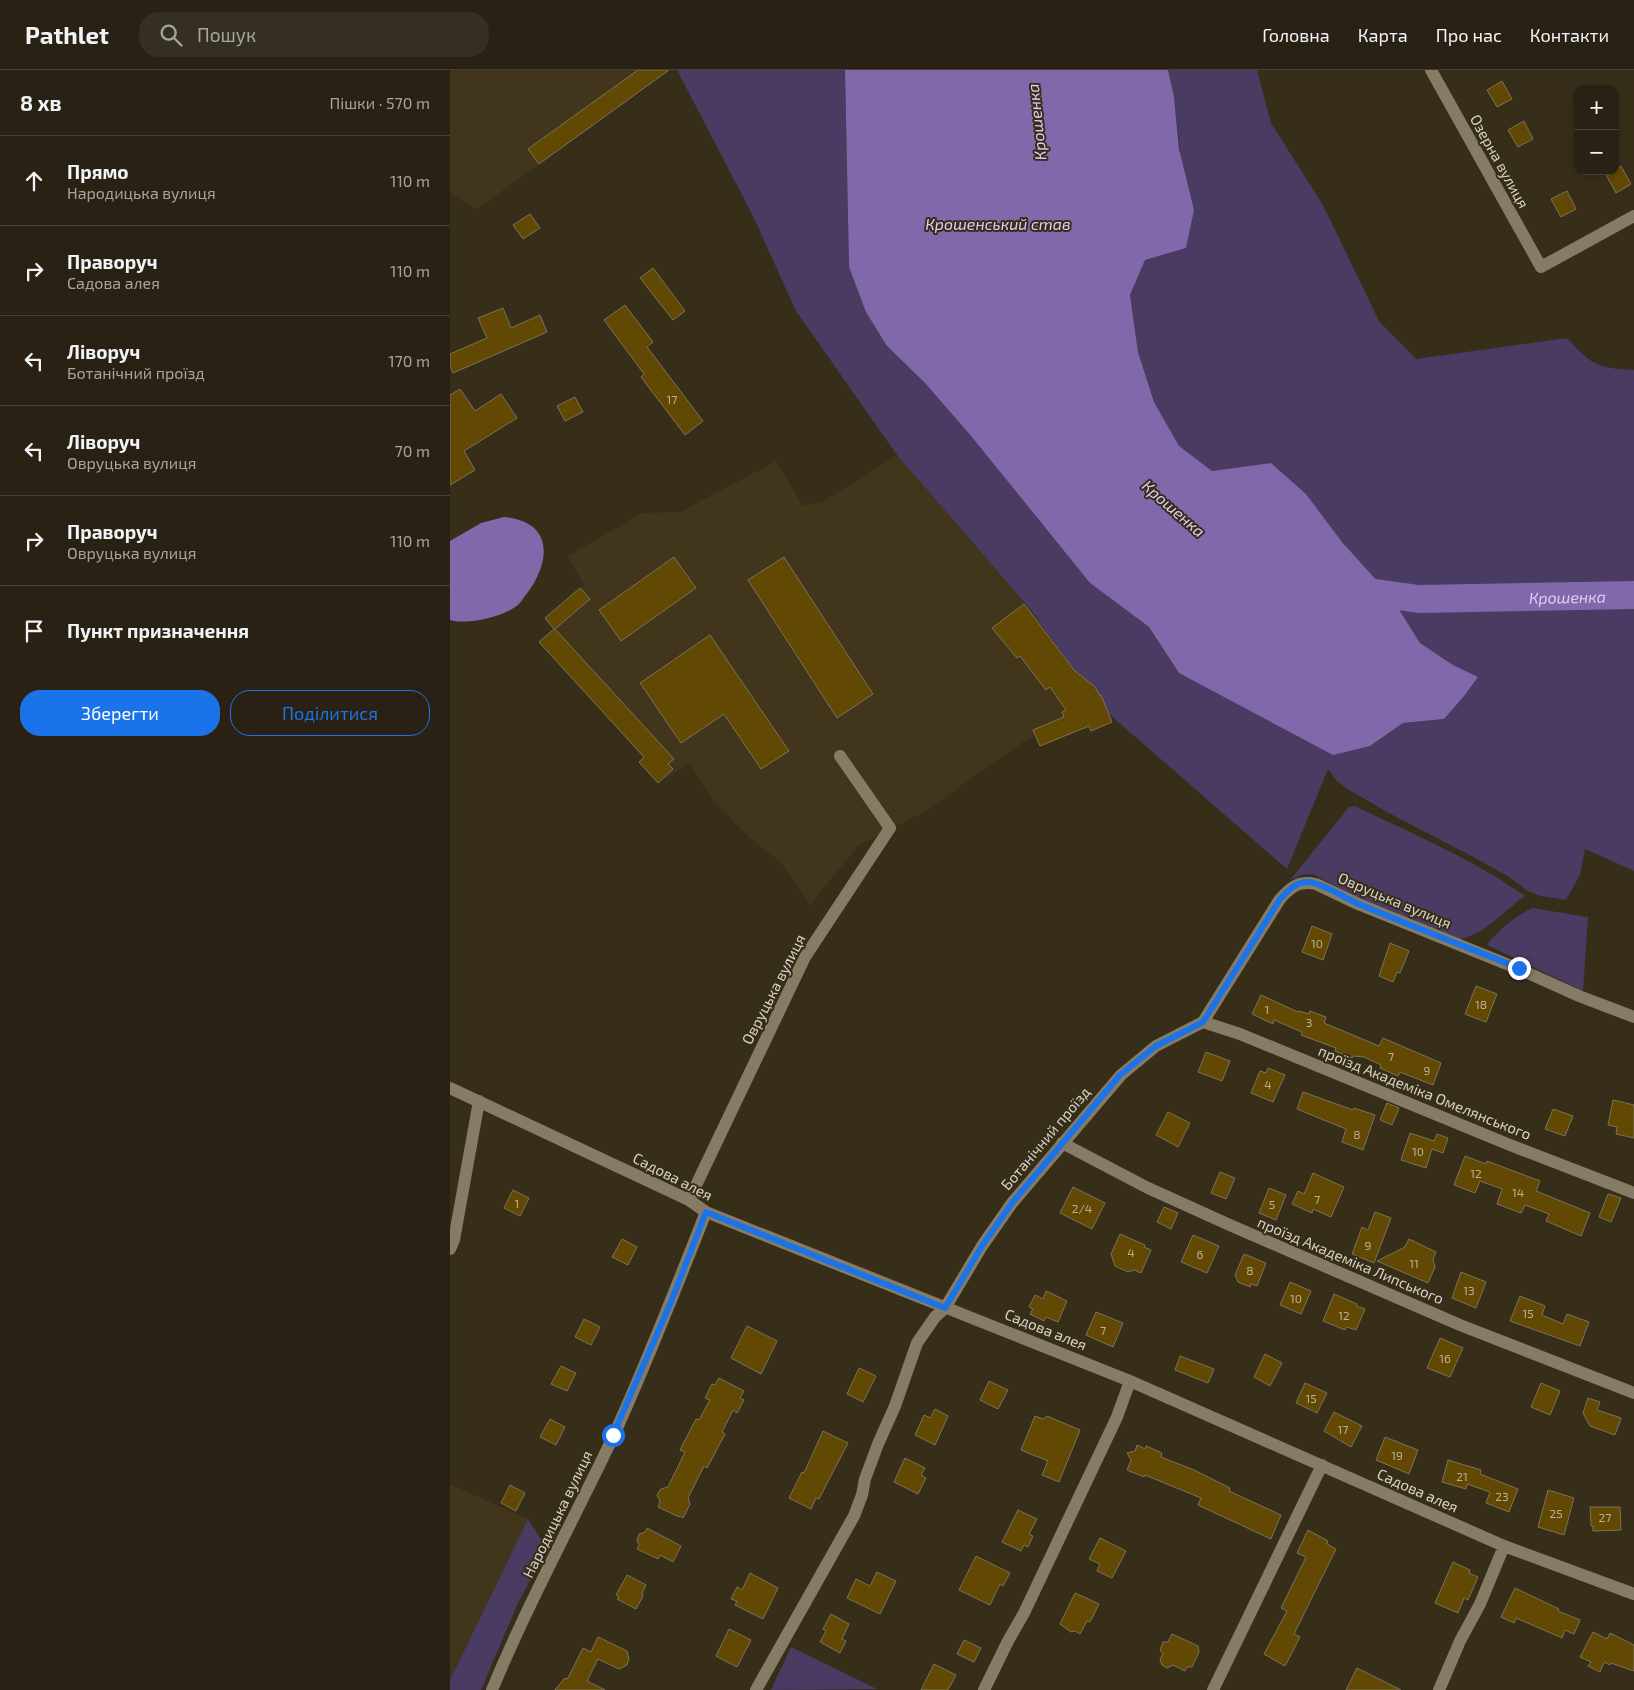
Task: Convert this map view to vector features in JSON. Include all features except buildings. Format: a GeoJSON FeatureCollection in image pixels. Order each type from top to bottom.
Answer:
{"type":"FeatureCollection","features":[{"type":"Feature","properties":{"kind":"street","name":"Озерна вулиця"},"geometry":{"type":"LineString","coordinates":[[1431,70],[1541,267],[1634,216]]}},
{"type":"Feature","properties":{"kind":"street","name":"Овруцька вулиця"},"geometry":{"type":"LineString","coordinates":[[689,1200],[805,957],[890,828],[840,756]]}},
{"type":"Feature","properties":{"kind":"street","name":"Овруцька вулиця"},"geometry":{"type":"LineString","coordinates":[[1203,1022],[1280,899],[1296,884],[1308,882],[1424,932],[1519,968],[1580,996],[1634,1017]]}},
{"type":"Feature","properties":{"kind":"street","name":"Ботанічний проїзд"},"geometry":{"type":"LineString","coordinates":[[756,1690],[854,1516],[862,1495],[865,1479],[917,1344],[935,1317],[945,1308],[982,1246],[1002,1217],[1120,1075],[1156,1046],[1203,1022]]}},
{"type":"Feature","properties":{"kind":"street","name":"проїзд Академіка Омелянського"},"geometry":{"type":"LineString","coordinates":[[1203,1022],[1240,1034],[1510,1145],[1634,1193]]}},
{"type":"Feature","properties":{"kind":"street","name":"Садова алея"},"geometry":{"type":"LineString","coordinates":[[450,1088],[689,1200],[706,1212],[1130,1381],[1504,1546],[1634,1594]]}},
{"type":"Feature","properties":{"kind":"street"},"geometry":{"type":"LineString","coordinates":[[450,1249],[454,1240],[479,1101]]}},
{"type":"Feature","properties":{"kind":"street","name":"проїзд Академіка Липського"},"geometry":{"type":"LineString","coordinates":[[1062,1143],[1148,1188],[1232,1226],[1460,1325],[1634,1393]]}},
{"type":"Feature","properties":{"kind":"street","name":"Народицька вулиця"},"geometry":{"type":"LineString","coordinates":[[492,1690],[532,1600],[613,1435],[671,1302],[706,1212]]}},
{"type":"Feature","properties":{"kind":"street"},"geometry":{"type":"LineString","coordinates":[[984,1690],[1004,1648],[1024,1613],[1117,1418],[1130,1381]]}},
{"type":"Feature","properties":{"kind":"street"},"geometry":{"type":"LineString","coordinates":[[1213,1690],[1322,1465]]}},
{"type":"Feature","properties":{"kind":"street"},"geometry":{"type":"LineString","coordinates":[[1439,1690],[1460,1641],[1480,1604],[1504,1546]]}},
{"type":"Feature","properties":{"kind":"shaded area"},"geometry":{"type":"Polygon","coordinates":[[[450,70],[669,70],[477,209],[450,193],[450,70]]]}},
{"type":"Feature","properties":{"kind":"shaded area"},"geometry":{"type":"Polygon","coordinates":[[[677,70],[845,70],[849,267],[887,346],[925,383],[971,436],[1090,583],[1149,627],[1179,673],[1370,746],[1403,723],[1444,719],[1478,677],[1453,665],[1420,643],[1390,595],[1342,542],[1306,494],[1271,463],[1212,471],[1179,447],[1154,402],[1138,352],[1130,295],[1145,260],[1186,248],[1176,114],[1168,70],[1257,70],[1271,123],[1323,205],[1379,321],[1416,359],[1567,338],[1583,355],[1596,364],[1634,370],[1634,871],[1585,849],[1580,875],[1566,900],[1541,896],[1528,891],[1509,877],[1479,860],[1387,812],[1346,788],[1336,780],[1328,769],[1287,869],[1101,707],[1030,609],[897,455],[796,311],[753,216],[677,70]]]}},
{"type":"Feature","properties":{"kind":"shaded area"},"geometry":{"type":"Polygon","coordinates":[[[897,455],[1030,609],[1101,707],[1023,742],[924,812],[859,845],[810,905],[780,862],[750,838],[712,799],[689,763],[658,783],[639,762],[644,757],[539,642],[554,629],[545,618],[584,585],[568,556],[642,513],[680,512],[776,461],[803,506],[824,501],[897,455]]]}},
{"type":"Feature","properties":{"kind":"shaded area"},"geometry":{"type":"Polygon","coordinates":[[[1355,806],[1485,870],[1525,896],[1484,929],[1475,934],[1457,939],[1361,900],[1315,875],[1305,874],[1290,880],[1349,807],[1355,806]]]}},
{"type":"Feature","properties":{"kind":"shaded area"},"geometry":{"type":"Polygon","coordinates":[[[1532,908],[1588,917],[1583,991],[1487,945],[1508,924],[1532,908]]]}},
{"type":"Feature","properties":{"kind":"shaded area"},"geometry":{"type":"Polygon","coordinates":[[[450,1484],[528,1519],[450,1680],[450,1484]]]}},
{"type":"Feature","properties":{"kind":"shaded area"},"geometry":{"type":"Polygon","coordinates":[[[528,1519],[545,1546],[544,1554],[518,1603],[481,1690],[450,1690],[450,1680],[528,1519]]]}},
{"type":"Feature","properties":{"kind":"shaded area"},"geometry":{"type":"Polygon","coordinates":[[[791,1647],[877,1689],[771,1690],[791,1647]]]}},
{"type":"Feature","properties":{"kind":"water","name":"Крошенський став"},"geometry":{"type":"Polygon","coordinates":[[[845,70],[1168,70],[1174,97],[1179,149],[1194,210],[1186,248],[1145,260],[1130,295],[1138,352],[1154,402],[1179,446],[1212,471],[1271,463],[1306,494],[1342,542],[1390,595],[1420,643],[1453,665],[1478,677],[1444,719],[1403,723],[1370,746],[1333,755],[1179,673],[1149,627],[1090,583],[971,436],[925,383],[887,346],[866,312],[849,267],[845,70]]]}},
{"type":"Feature","properties":{"kind":"water"},"geometry":{"type":"Polygon","coordinates":[[[504,517],[520,520],[531,526],[539,534],[543,544],[544,555],[536,579],[519,604],[505,613],[476,621],[450,620],[450,541],[481,523],[504,517]]]}},
{"type":"Feature","properties":{"kind":"waterway","name":"Крошенка"},"geometry":{"type":"LineString","coordinates":[[1354,590],[1419,599],[1634,595]]}},
{"type":"Feature","properties":{"kind":"route"},"geometry":{"type":"LineString","coordinates":[[613,1435],[671,1302],[706,1212],[945,1308],[982,1246],[1012,1203],[1120,1075],[1156,1046],[1203,1022],[1280,899],[1296,884],[1302,882],[1316,884],[1424,932],[1519,968]]}}]}
